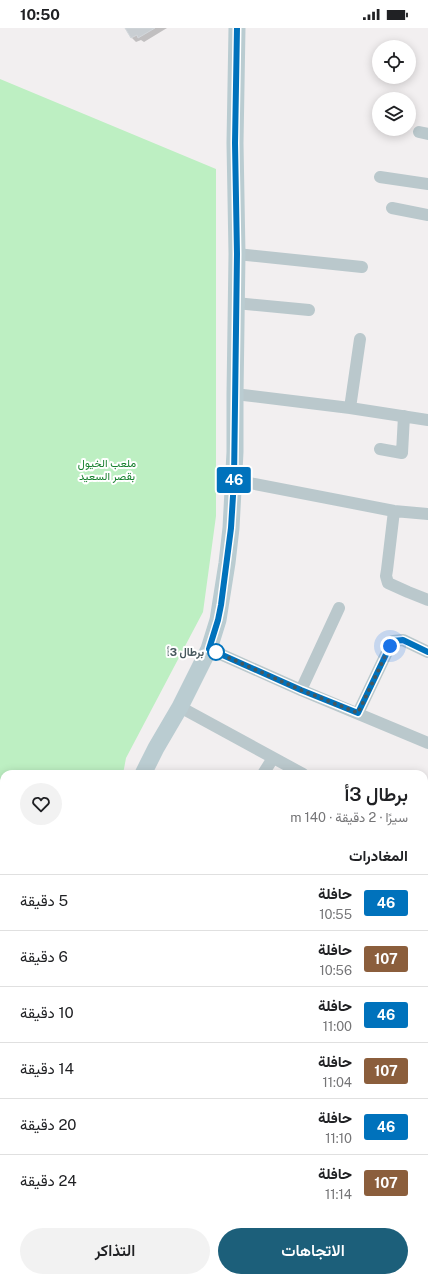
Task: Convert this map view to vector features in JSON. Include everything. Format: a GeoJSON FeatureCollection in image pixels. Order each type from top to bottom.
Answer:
{"type":"FeatureCollection","features":[{"type":"Feature","properties":{"kind":"street"},"geometry":{"type":"LineString","coordinates":[[145,770],[180,707],[209,649],[221,605],[231,528],[234,480],[237,254],[235,143],[237,28]]}},
{"type":"Feature","properties":{"kind":"street"},"geometry":{"type":"LineString","coordinates":[[380,177],[428,184]]}},
{"type":"Feature","properties":{"kind":"street"},"geometry":{"type":"LineString","coordinates":[[392,208],[428,214]]}},
{"type":"Feature","properties":{"kind":"street"},"geometry":{"type":"LineString","coordinates":[[237,254],[362,267]]}},
{"type":"Feature","properties":{"kind":"street"},"geometry":{"type":"LineString","coordinates":[[236,303],[309,310]]}},
{"type":"Feature","properties":{"kind":"street"},"geometry":{"type":"LineString","coordinates":[[350,408],[360,339]]}},
{"type":"Feature","properties":{"kind":"street"},"geometry":{"type":"LineString","coordinates":[[235,394],[350,408],[428,420]]}},
{"type":"Feature","properties":{"kind":"street"},"geometry":{"type":"LineString","coordinates":[[380,449],[402,453],[404,416]]}},
{"type":"Feature","properties":{"kind":"street"},"geometry":{"type":"LineString","coordinates":[[234,480],[394,511],[428,514]]}},
{"type":"Feature","properties":{"kind":"street"},"geometry":{"type":"LineString","coordinates":[[394,511],[387,570],[388,583],[428,600]]}},
{"type":"Feature","properties":{"kind":"street"},"geometry":{"type":"LineString","coordinates":[[301,690],[339,608]]}},
{"type":"Feature","properties":{"kind":"street"},"geometry":{"type":"LineString","coordinates":[[358,713],[393,641],[403,640],[428,652]]}},
{"type":"Feature","properties":{"kind":"street"},"geometry":{"type":"LineString","coordinates":[[209,649],[301,690],[428,743]]}},
{"type":"Feature","properties":{"kind":"street"},"geometry":{"type":"LineString","coordinates":[[180,707],[296,770]]}},
{"type":"Feature","properties":{"kind":"street"},"geometry":{"type":"LineString","coordinates":[[266,770],[273,758]]}},
{"type":"Feature","properties":{"kind":"green space","name":"ملعب الخيول بقصر السعيد"},"geometry":{"type":"Polygon","coordinates":[[[0,79],[216,169],[216,516],[203,612],[126,758],[124,770],[0,770],[0,79]]]}},
{"type":"Feature","properties":{"kind":"building"},"geometry":{"type":"Polygon","coordinates":[[[125,28],[155,28],[138,38],[137,35],[131,38],[125,28]]]}},
{"type":"Feature","properties":{"kind":"bus line","name":"46"},"geometry":{"type":"LineString","coordinates":[[237,28],[235,143],[237,254],[234,480],[231,528],[221,605],[209,649],[301,690],[358,713],[393,641],[403,640],[428,652]]}},
{"type":"Feature","properties":{"kind":"place","name":"برطال 3أ"},"geometry":{"type":"Point","coordinates":[216,652]}},
{"type":"Feature","properties":{"kind":"route"},"geometry":{"type":"LineString","coordinates":[[216,652],[301,690],[358,713],[390,646]]}}]}
